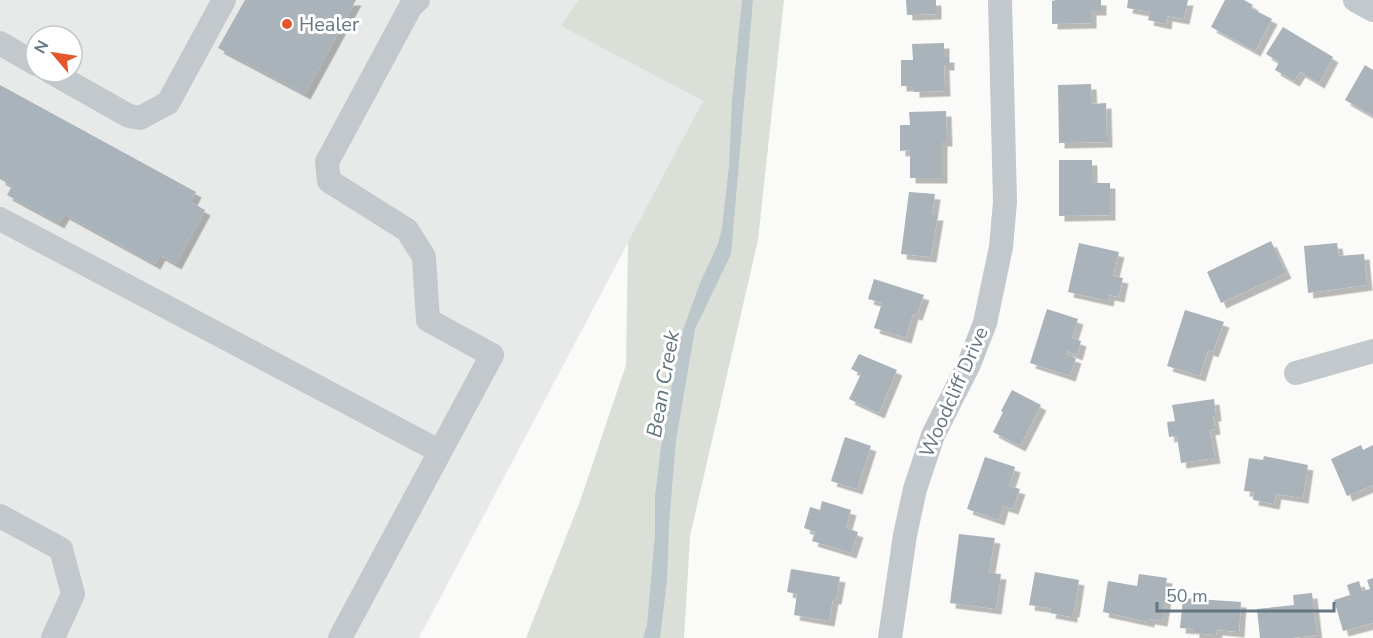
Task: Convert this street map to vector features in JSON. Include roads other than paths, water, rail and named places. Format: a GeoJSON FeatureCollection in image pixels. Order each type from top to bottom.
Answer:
{"type":"FeatureCollection","features":[{"type":"Feature","properties":{"kind":"street"},"geometry":{"type":"LineString","coordinates":[[72,84],[129,116],[140,118],[168,103],[224,0]]}},
{"type":"Feature","properties":{"kind":"street"},"geometry":{"type":"LineString","coordinates":[[340,638],[492,355],[428,320],[424,257],[407,230],[329,181],[327,162],[411,6],[418,0]]}},
{"type":"Feature","properties":{"kind":"street","name":"Woodcliff Drive"},"geometry":{"type":"LineString","coordinates":[[890,638],[905,535],[915,489],[933,435],[969,364],[985,323],[1002,247],[1005,202],[1000,0]]}},
{"type":"Feature","properties":{"kind":"street"},"geometry":{"type":"LineString","coordinates":[[1355,0],[1373,10]]}},
{"type":"Feature","properties":{"kind":"street"},"geometry":{"type":"LineString","coordinates":[[0,43],[24,57]]}},
{"type":"Feature","properties":{"kind":"street"},"geometry":{"type":"LineString","coordinates":[[0,219],[439,451]]}},
{"type":"Feature","properties":{"kind":"street"},"geometry":{"type":"LineString","coordinates":[[1296,373],[1373,351]]}},
{"type":"Feature","properties":{"kind":"street"},"geometry":{"type":"LineString","coordinates":[[0,516],[61,549],[73,594],[53,638]]}},
{"type":"Feature","properties":{"kind":"place","name":"Healer"},"geometry":{"type":"Point","coordinates":[287,24]}},
{"type":"Feature","properties":{"kind":"water label","name":"Bean Creek"},"geometry":{"type":"Point","coordinates":[663,384]}}]}
